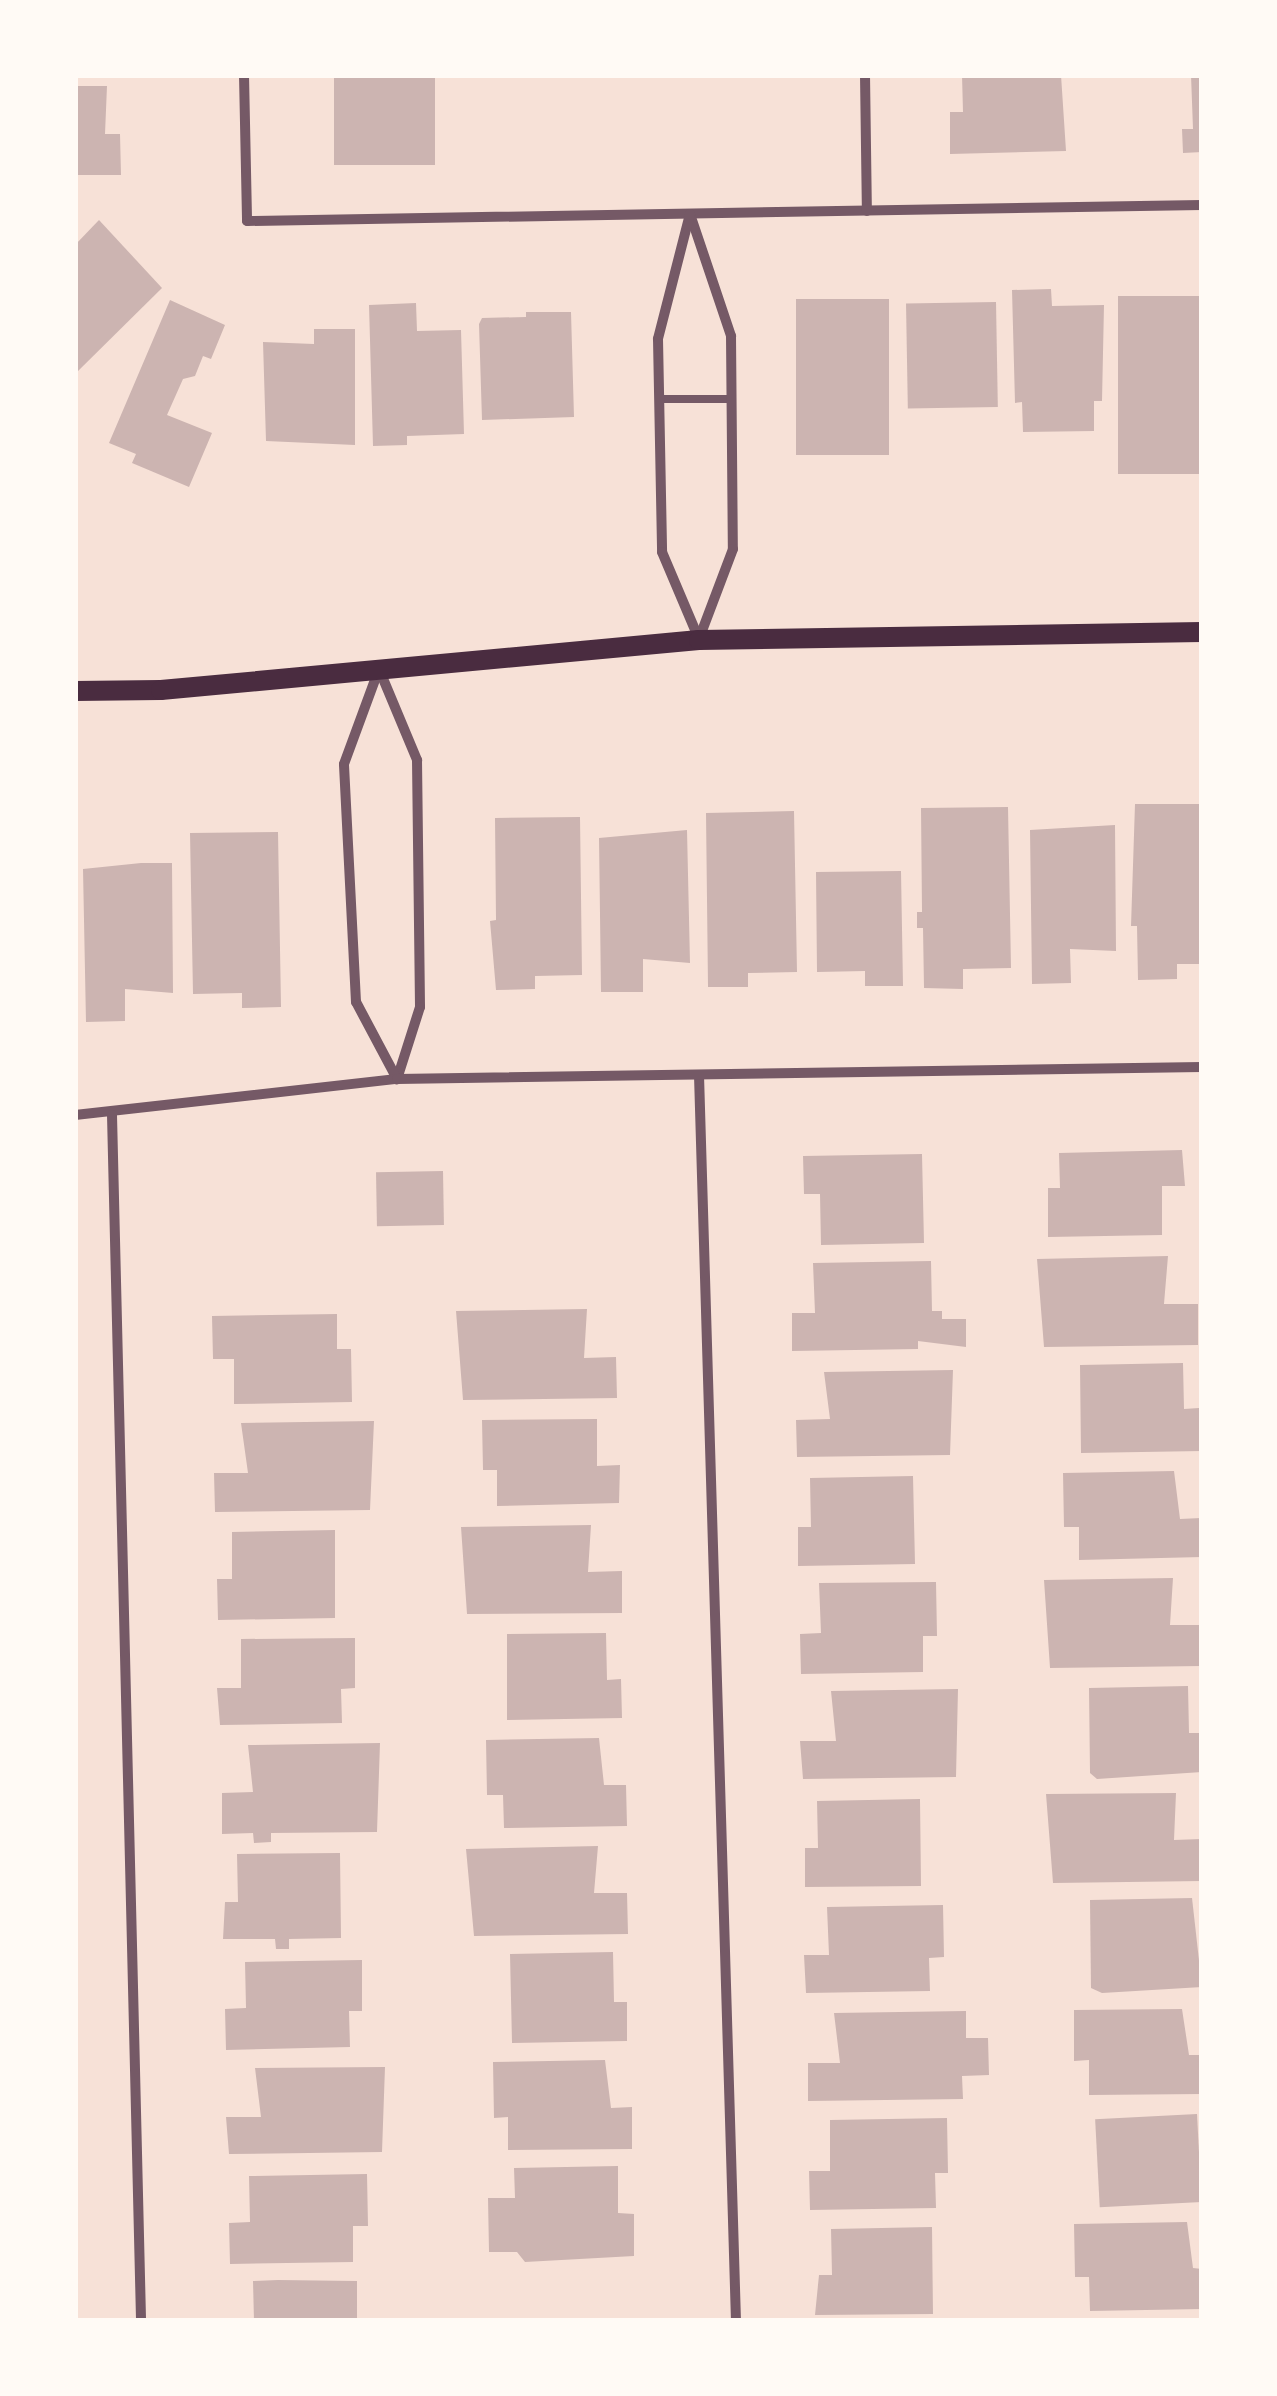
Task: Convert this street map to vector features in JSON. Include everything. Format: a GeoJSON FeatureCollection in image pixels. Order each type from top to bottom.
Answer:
{"type":"FeatureCollection","features":[{"type":"Feature","properties":{"kind":"main road"},"geometry":{"type":"LineString","coordinates":[[75,691],[380,670],[699,640],[1202,632]]}},
{"type":"Feature","properties":{"kind":"street"},"geometry":{"type":"LineString","coordinates":[[244,75],[247,221],[1202,205]]}},
{"type":"Feature","properties":{"kind":"street"},"geometry":{"type":"LineString","coordinates":[[865,75],[867,211]]}},
{"type":"Feature","properties":{"kind":"street"},"geometry":{"type":"LineString","coordinates":[[690,214],[730,336],[733,549],[699,640]]}},
{"type":"Feature","properties":{"kind":"street"},"geometry":{"type":"LineString","coordinates":[[690,214],[658,340],[662,552],[699,640]]}},
{"type":"Feature","properties":{"kind":"street"},"geometry":{"type":"LineString","coordinates":[[380,670],[417,760],[420,1007],[398,1079]]}},
{"type":"Feature","properties":{"kind":"street"},"geometry":{"type":"LineString","coordinates":[[380,670],[344,764],[356,1002],[398,1079]]}},
{"type":"Feature","properties":{"kind":"street"},"geometry":{"type":"LineString","coordinates":[[75,1115],[112,1115],[398,1079],[1202,1067]]}},
{"type":"Feature","properties":{"kind":"street"},"geometry":{"type":"LineString","coordinates":[[700,1075],[736,2321]]}},
{"type":"Feature","properties":{"kind":"street"},"geometry":{"type":"LineString","coordinates":[[112,1115],[141,2321]]}},
{"type":"Feature","properties":{"kind":"lane"},"geometry":{"type":"LineString","coordinates":[[660,399],[731,399]]}},
{"type":"Feature","properties":{"kind":"building"},"geometry":{"type":"Polygon","coordinates":[[[334,75],[435,75],[435,165],[334,165],[334,75]]]}},
{"type":"Feature","properties":{"kind":"building"},"geometry":{"type":"Polygon","coordinates":[[[962,75],[1061,75],[1066,151],[950,154],[950,112],[963,112],[962,75]]]}},
{"type":"Feature","properties":{"kind":"building"},"geometry":{"type":"Polygon","coordinates":[[[1191,75],[1202,75],[1202,152],[1183,153],[1182,129],[1193,129],[1191,75]]]}},
{"type":"Feature","properties":{"kind":"building"},"geometry":{"type":"Polygon","coordinates":[[[75,86],[107,86],[105,134],[120,134],[121,175],[75,175],[75,86]]]}},
{"type":"Feature","properties":{"kind":"building"},"geometry":{"type":"Polygon","coordinates":[[[99,220],[162,288],[75,374],[75,245],[99,220]]]}},
{"type":"Feature","properties":{"kind":"building"},"geometry":{"type":"Polygon","coordinates":[[[1051,289],[1052,306],[1104,305],[1102,401],[1094,401],[1094,431],[1023,432],[1022,402],[1015,403],[1012,290],[1051,289]]]}},
{"type":"Feature","properties":{"kind":"building"},"geometry":{"type":"Polygon","coordinates":[[[1118,296],[1202,296],[1202,474],[1118,474],[1118,296]]]}},
{"type":"Feature","properties":{"kind":"building"},"geometry":{"type":"Polygon","coordinates":[[[796,299],[889,299],[889,455],[796,455],[796,299]]]}},
{"type":"Feature","properties":{"kind":"building"},"geometry":{"type":"Polygon","coordinates":[[[170,300],[225,325],[211,359],[203,356],[195,376],[183,379],[167,415],[212,433],[189,487],[132,463],[136,454],[109,443],[170,300]]]}},
{"type":"Feature","properties":{"kind":"building"},"geometry":{"type":"Polygon","coordinates":[[[996,302],[998,407],[908,409],[906,304],[996,302]]]}},
{"type":"Feature","properties":{"kind":"building"},"geometry":{"type":"Polygon","coordinates":[[[416,303],[417,331],[461,330],[464,434],[407,436],[407,445],[373,446],[369,305],[416,303]]]}},
{"type":"Feature","properties":{"kind":"building"},"geometry":{"type":"Polygon","coordinates":[[[526,312],[571,312],[574,417],[482,420],[479,324],[482,318],[526,317],[526,312]]]}},
{"type":"Feature","properties":{"kind":"building"},"geometry":{"type":"Polygon","coordinates":[[[314,329],[355,329],[355,445],[266,441],[263,342],[314,344],[314,329]]]}},
{"type":"Feature","properties":{"kind":"building"},"geometry":{"type":"Polygon","coordinates":[[[1135,804],[1202,804],[1202,964],[1177,964],[1177,979],[1138,980],[1137,926],[1131,926],[1135,804]]]}},
{"type":"Feature","properties":{"kind":"building"},"geometry":{"type":"Polygon","coordinates":[[[1008,807],[1011,968],[963,969],[963,989],[924,988],[923,928],[917,928],[917,912],[922,912],[921,808],[1008,807]]]}},
{"type":"Feature","properties":{"kind":"building"},"geometry":{"type":"Polygon","coordinates":[[[794,811],[797,972],[748,973],[748,987],[708,987],[706,813],[794,811]]]}},
{"type":"Feature","properties":{"kind":"building"},"geometry":{"type":"Polygon","coordinates":[[[580,817],[582,975],[535,976],[535,989],[496,990],[490,921],[496,920],[495,818],[580,817]]]}},
{"type":"Feature","properties":{"kind":"building"},"geometry":{"type":"Polygon","coordinates":[[[1115,825],[1116,951],[1070,949],[1071,983],[1032,984],[1030,830],[1115,825]]]}},
{"type":"Feature","properties":{"kind":"building"},"geometry":{"type":"Polygon","coordinates":[[[687,830],[690,963],[643,959],[643,992],[601,992],[599,838],[687,830]]]}},
{"type":"Feature","properties":{"kind":"building"},"geometry":{"type":"Polygon","coordinates":[[[278,832],[281,1007],[242,1008],[242,993],[193,994],[190,833],[278,832]]]}},
{"type":"Feature","properties":{"kind":"building"},"geometry":{"type":"Polygon","coordinates":[[[172,863],[173,993],[125,989],[125,1021],[86,1022],[83,869],[172,863]]]}},
{"type":"Feature","properties":{"kind":"building"},"geometry":{"type":"Polygon","coordinates":[[[901,871],[903,986],[865,986],[865,971],[817,972],[816,872],[901,871]]]}},
{"type":"Feature","properties":{"kind":"building"},"geometry":{"type":"Polygon","coordinates":[[[1182,1150],[1185,1186],[1162,1186],[1162,1235],[1048,1237],[1048,1188],[1060,1188],[1059,1153],[1182,1150]]]}},
{"type":"Feature","properties":{"kind":"building"},"geometry":{"type":"Polygon","coordinates":[[[922,1154],[924,1243],[821,1245],[820,1194],[804,1194],[803,1156],[922,1154]]]}},
{"type":"Feature","properties":{"kind":"building"},"geometry":{"type":"Polygon","coordinates":[[[443,1171],[444,1225],[377,1226],[376,1172],[443,1171]]]}},
{"type":"Feature","properties":{"kind":"building"},"geometry":{"type":"Polygon","coordinates":[[[1168,1256],[1164,1304],[1198,1304],[1198,1345],[1044,1347],[1037,1259],[1168,1256]]]}},
{"type":"Feature","properties":{"kind":"building"},"geometry":{"type":"Polygon","coordinates":[[[931,1261],[932,1311],[942,1311],[942,1319],[966,1319],[966,1347],[918,1341],[918,1349],[792,1351],[792,1313],[815,1313],[813,1263],[931,1261]]]}},
{"type":"Feature","properties":{"kind":"building"},"geometry":{"type":"Polygon","coordinates":[[[587,1309],[584,1358],[616,1357],[617,1398],[463,1400],[456,1311],[587,1309]]]}},
{"type":"Feature","properties":{"kind":"building"},"geometry":{"type":"Polygon","coordinates":[[[337,1314],[337,1349],[351,1349],[352,1402],[234,1404],[234,1359],[213,1359],[212,1316],[337,1314]]]}},
{"type":"Feature","properties":{"kind":"building"},"geometry":{"type":"Polygon","coordinates":[[[1183,1363],[1184,1409],[1199,1408],[1202,1451],[1081,1453],[1080,1365],[1183,1363]]]}},
{"type":"Feature","properties":{"kind":"building"},"geometry":{"type":"Polygon","coordinates":[[[953,1370],[950,1455],[797,1457],[796,1420],[830,1419],[824,1372],[953,1370]]]}},
{"type":"Feature","properties":{"kind":"building"},"geometry":{"type":"Polygon","coordinates":[[[597,1419],[597,1466],[620,1465],[619,1503],[497,1506],[497,1470],[483,1470],[482,1420],[597,1419]]]}},
{"type":"Feature","properties":{"kind":"building"},"geometry":{"type":"Polygon","coordinates":[[[374,1421],[370,1510],[215,1512],[214,1473],[248,1473],[241,1423],[374,1421]]]}},
{"type":"Feature","properties":{"kind":"building"},"geometry":{"type":"Polygon","coordinates":[[[1174,1471],[1180,1519],[1201,1518],[1202,1557],[1079,1560],[1079,1527],[1064,1527],[1063,1473],[1174,1471]]]}},
{"type":"Feature","properties":{"kind":"building"},"geometry":{"type":"Polygon","coordinates":[[[913,1476],[915,1564],[798,1566],[798,1527],[811,1527],[810,1478],[913,1476]]]}},
{"type":"Feature","properties":{"kind":"building"},"geometry":{"type":"Polygon","coordinates":[[[591,1525],[588,1572],[622,1571],[622,1613],[467,1614],[461,1527],[591,1525]]]}},
{"type":"Feature","properties":{"kind":"building"},"geometry":{"type":"Polygon","coordinates":[[[335,1530],[335,1618],[218,1620],[217,1579],[232,1579],[232,1532],[335,1530]]]}},
{"type":"Feature","properties":{"kind":"building"},"geometry":{"type":"Polygon","coordinates":[[[1173,1578],[1170,1625],[1202,1625],[1202,1666],[1050,1668],[1044,1580],[1173,1578]]]}},
{"type":"Feature","properties":{"kind":"building"},"geometry":{"type":"Polygon","coordinates":[[[936,1582],[937,1636],[923,1636],[923,1672],[801,1674],[800,1634],[821,1633],[819,1583],[936,1582]]]}},
{"type":"Feature","properties":{"kind":"building"},"geometry":{"type":"Polygon","coordinates":[[[606,1633],[607,1680],[621,1679],[622,1718],[507,1720],[507,1634],[606,1633]]]}},
{"type":"Feature","properties":{"kind":"building"},"geometry":{"type":"Polygon","coordinates":[[[355,1638],[355,1688],[341,1689],[342,1723],[220,1725],[217,1688],[241,1688],[241,1639],[355,1638]]]}},
{"type":"Feature","properties":{"kind":"building"},"geometry":{"type":"Polygon","coordinates":[[[1188,1686],[1189,1733],[1202,1733],[1202,1772],[1097,1779],[1090,1773],[1089,1688],[1188,1686]]]}},
{"type":"Feature","properties":{"kind":"building"},"geometry":{"type":"Polygon","coordinates":[[[958,1689],[956,1777],[803,1779],[800,1741],[836,1741],[831,1691],[958,1689]]]}},
{"type":"Feature","properties":{"kind":"building"},"geometry":{"type":"Polygon","coordinates":[[[599,1738],[604,1785],[626,1785],[627,1826],[504,1828],[503,1795],[487,1795],[486,1740],[599,1738]]]}},
{"type":"Feature","properties":{"kind":"building"},"geometry":{"type":"Polygon","coordinates":[[[380,1743],[377,1832],[271,1833],[271,1842],[254,1843],[253,1833],[222,1834],[222,1793],[253,1792],[248,1745],[380,1743]]]}},
{"type":"Feature","properties":{"kind":"building"},"geometry":{"type":"Polygon","coordinates":[[[1176,1793],[1174,1840],[1202,1839],[1202,1881],[1053,1883],[1046,1794],[1176,1793]]]}},
{"type":"Feature","properties":{"kind":"building"},"geometry":{"type":"Polygon","coordinates":[[[920,1799],[921,1886],[805,1887],[805,1848],[818,1848],[817,1801],[920,1799]]]}},
{"type":"Feature","properties":{"kind":"building"},"geometry":{"type":"Polygon","coordinates":[[[598,1846],[594,1893],[627,1893],[628,1934],[474,1936],[466,1849],[598,1846]]]}},
{"type":"Feature","properties":{"kind":"building"},"geometry":{"type":"Polygon","coordinates":[[[340,1853],[341,1938],[289,1939],[289,1949],[276,1949],[275,1939],[223,1939],[225,1902],[238,1902],[237,1854],[340,1853]]]}},
{"type":"Feature","properties":{"kind":"building"},"geometry":{"type":"Polygon","coordinates":[[[1192,1898],[1202,1987],[1102,1993],[1091,1988],[1090,1900],[1192,1898]]]}},
{"type":"Feature","properties":{"kind":"building"},"geometry":{"type":"Polygon","coordinates":[[[943,1905],[944,1957],[929,1958],[930,1991],[806,1993],[804,1955],[829,1955],[827,1907],[943,1905]]]}},
{"type":"Feature","properties":{"kind":"building"},"geometry":{"type":"Polygon","coordinates":[[[613,1952],[614,2002],[627,2002],[627,2041],[512,2043],[510,1954],[613,1952]]]}},
{"type":"Feature","properties":{"kind":"building"},"geometry":{"type":"Polygon","coordinates":[[[362,1960],[362,2011],[349,2011],[350,2047],[226,2050],[225,2009],[246,2008],[245,1962],[362,1960]]]}},
{"type":"Feature","properties":{"kind":"building"},"geometry":{"type":"Polygon","coordinates":[[[1182,2009],[1189,2055],[1202,2055],[1202,2094],[1089,2095],[1089,2060],[1074,2061],[1074,2010],[1182,2009]]]}},
{"type":"Feature","properties":{"kind":"building"},"geometry":{"type":"Polygon","coordinates":[[[966,2011],[966,2038],[988,2038],[989,2075],[962,2076],[963,2099],[808,2101],[808,2063],[840,2063],[834,2013],[966,2011]]]}},
{"type":"Feature","properties":{"kind":"building"},"geometry":{"type":"Polygon","coordinates":[[[605,2060],[611,2108],[632,2107],[632,2149],[508,2150],[508,2117],[494,2118],[493,2062],[605,2060]]]}},
{"type":"Feature","properties":{"kind":"building"},"geometry":{"type":"Polygon","coordinates":[[[385,2067],[382,2152],[229,2154],[226,2117],[261,2117],[255,2068],[385,2067]]]}},
{"type":"Feature","properties":{"kind":"building"},"geometry":{"type":"Polygon","coordinates":[[[1197,2114],[1202,2202],[1100,2207],[1095,2119],[1197,2114]]]}},
{"type":"Feature","properties":{"kind":"building"},"geometry":{"type":"Polygon","coordinates":[[[947,2118],[948,2173],[935,2173],[936,2208],[810,2210],[809,2171],[830,2171],[830,2120],[947,2118]]]}},
{"type":"Feature","properties":{"kind":"building"},"geometry":{"type":"Polygon","coordinates":[[[618,2166],[618,2213],[634,2214],[634,2256],[525,2262],[517,2252],[489,2252],[488,2198],[515,2198],[514,2168],[618,2166]]]}},
{"type":"Feature","properties":{"kind":"building"},"geometry":{"type":"Polygon","coordinates":[[[367,2174],[368,2226],[353,2226],[353,2262],[230,2264],[229,2223],[250,2222],[249,2176],[367,2174]]]}},
{"type":"Feature","properties":{"kind":"building"},"geometry":{"type":"Polygon","coordinates":[[[1187,2222],[1193,2268],[1202,2269],[1202,2309],[1090,2311],[1089,2277],[1075,2277],[1074,2224],[1187,2222]]]}},
{"type":"Feature","properties":{"kind":"building"},"geometry":{"type":"Polygon","coordinates":[[[932,2227],[933,2314],[815,2315],[819,2275],[832,2275],[831,2229],[932,2227]]]}},
{"type":"Feature","properties":{"kind":"building"},"geometry":{"type":"Polygon","coordinates":[[[253,2281],[357,2281],[357,2321],[254,2321],[253,2281]]]}}]}
